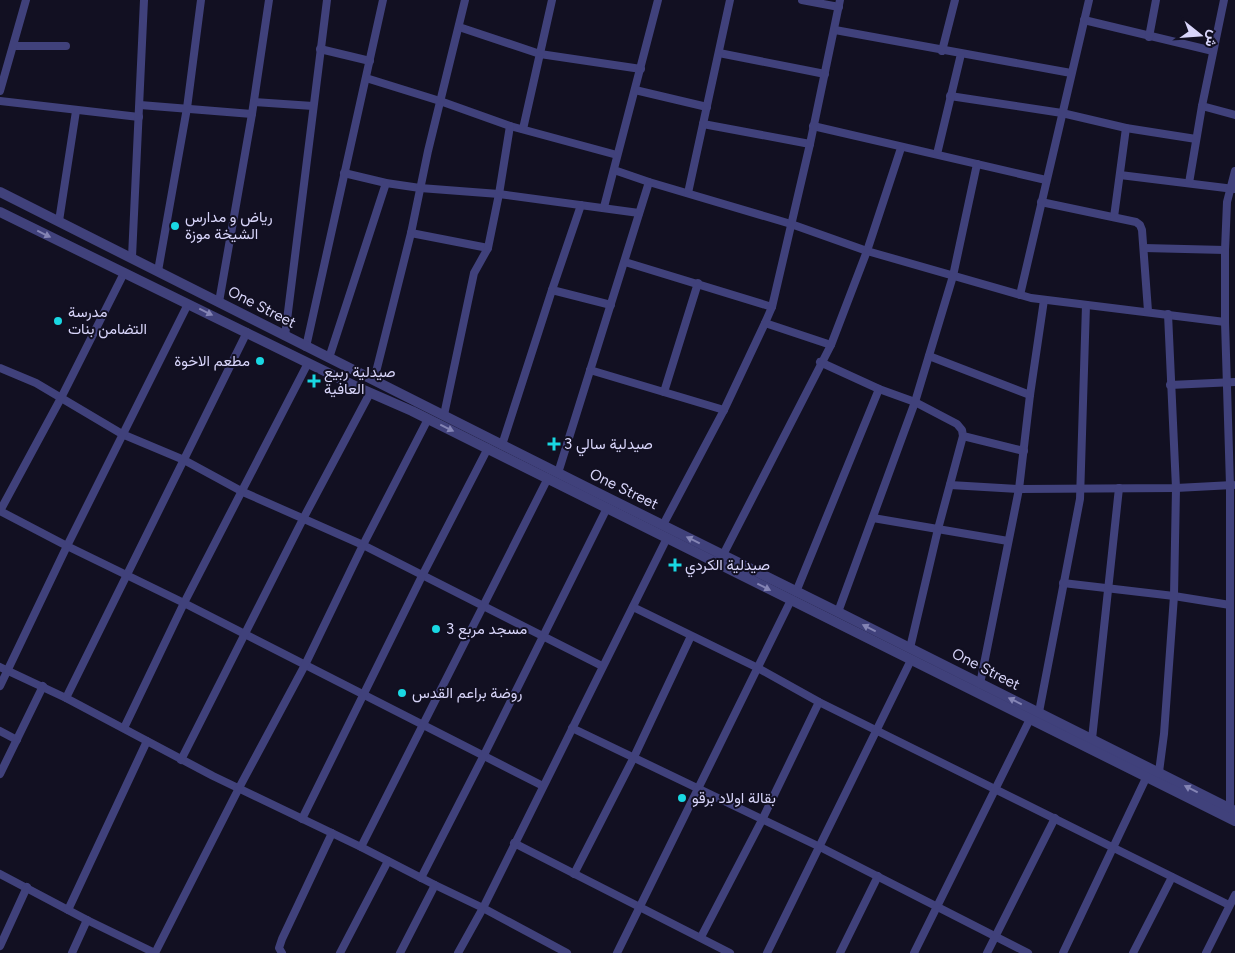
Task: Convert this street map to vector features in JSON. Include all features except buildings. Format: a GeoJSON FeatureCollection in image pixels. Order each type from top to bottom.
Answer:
{"type":"FeatureCollection","features":[{"type":"Feature","properties":{"kind":"street"},"geometry":{"type":"LineString","coordinates":[[0,91],[26,0]]}},
{"type":"Feature","properties":{"kind":"street"},"geometry":{"type":"LineString","coordinates":[[132,257],[144,0]]}},
{"type":"Feature","properties":{"kind":"street"},"geometry":{"type":"LineString","coordinates":[[158,271],[187,108],[201,0]]}},
{"type":"Feature","properties":{"kind":"street"},"geometry":{"type":"LineString","coordinates":[[219,302],[254,102],[269,0]]}},
{"type":"Feature","properties":{"kind":"street"},"geometry":{"type":"LineString","coordinates":[[284,336],[326,0]]}},
{"type":"Feature","properties":{"kind":"street"},"geometry":{"type":"LineString","coordinates":[[306,347],[383,0]]}},
{"type":"Feature","properties":{"kind":"street"},"geometry":{"type":"LineString","coordinates":[[374,380],[411,233],[440,101],[465,0]]}},
{"type":"Feature","properties":{"kind":"street"},"geometry":{"type":"LineString","coordinates":[[523,129],[552,0]]}},
{"type":"Feature","properties":{"kind":"street"},"geometry":{"type":"LineString","coordinates":[[604,207],[658,0]]}},
{"type":"Feature","properties":{"kind":"street"},"geometry":{"type":"LineString","coordinates":[[688,193],[730,0]]}},
{"type":"Feature","properties":{"kind":"street"},"geometry":{"type":"LineString","coordinates":[[663,525],[724,410],[772,307],[810,144],[840,3],[802,0]]}},
{"type":"Feature","properties":{"kind":"street"},"geometry":{"type":"LineString","coordinates":[[942,51],[955,0]]}},
{"type":"Feature","properties":{"kind":"street"},"geometry":{"type":"LineString","coordinates":[[1020,295],[1089,0]]}},
{"type":"Feature","properties":{"kind":"street"},"geometry":{"type":"LineString","coordinates":[[1149,37],[1156,0]]}},
{"type":"Feature","properties":{"kind":"street"},"geometry":{"type":"LineString","coordinates":[[1189,183],[1202,106],[1224,0]]}},
{"type":"Feature","properties":{"kind":"street"},"geometry":{"type":"LineString","coordinates":[[1084,20],[1213,51]]}},
{"type":"Feature","properties":{"kind":"street"},"geometry":{"type":"LineString","coordinates":[[459,27],[540,54],[641,69]]}},
{"type":"Feature","properties":{"kind":"street"},"geometry":{"type":"LineString","coordinates":[[835,30],[1071,73]]}},
{"type":"Feature","properties":{"kind":"street"},"geometry":{"type":"LineString","coordinates":[[14,46],[66,46]]}},
{"type":"Feature","properties":{"kind":"street"},"geometry":{"type":"LineString","coordinates":[[320,49],[370,60]]}},
{"type":"Feature","properties":{"kind":"street"},"geometry":{"type":"LineString","coordinates":[[719,53],[825,74]]}},
{"type":"Feature","properties":{"kind":"street"},"geometry":{"type":"LineString","coordinates":[[937,154],[961,54]]}},
{"type":"Feature","properties":{"kind":"street"},"geometry":{"type":"LineString","coordinates":[[366,78],[440,101],[510,126],[617,155]]}},
{"type":"Feature","properties":{"kind":"street"},"geometry":{"type":"LineString","coordinates":[[635,90],[707,107]]}},
{"type":"Feature","properties":{"kind":"street"},"geometry":{"type":"LineString","coordinates":[[950,96],[1062,113],[1126,128],[1196,139]]}},
{"type":"Feature","properties":{"kind":"street"},"geometry":{"type":"LineString","coordinates":[[0,101],[140,117]]}},
{"type":"Feature","properties":{"kind":"street"},"geometry":{"type":"LineString","coordinates":[[254,102],[313,106]]}},
{"type":"Feature","properties":{"kind":"street"},"geometry":{"type":"LineString","coordinates":[[140,105],[252,114]]}},
{"type":"Feature","properties":{"kind":"street"},"geometry":{"type":"LineString","coordinates":[[1202,106],[1235,115]]}},
{"type":"Feature","properties":{"kind":"street"},"geometry":{"type":"LineString","coordinates":[[58,221],[76,111]]}},
{"type":"Feature","properties":{"kind":"street"},"geometry":{"type":"LineString","coordinates":[[703,124],[810,144]]}},
{"type":"Feature","properties":{"kind":"street"},"geometry":{"type":"LineString","coordinates":[[444,415],[474,273],[488,248],[510,126]]}},
{"type":"Feature","properties":{"kind":"street"},"geometry":{"type":"LineString","coordinates":[[813,126],[901,148],[937,154],[1046,180]]}},
{"type":"Feature","properties":{"kind":"street"},"geometry":{"type":"LineString","coordinates":[[1114,217],[1126,128]]}},
{"type":"Feature","properties":{"kind":"street"},"geometry":{"type":"LineString","coordinates":[[723,554],[820,362],[831,345],[867,251],[901,148]]}},
{"type":"Feature","properties":{"kind":"street"},"geometry":{"type":"LineString","coordinates":[[838,612],[915,402],[953,276],[977,164]]}},
{"type":"Feature","properties":{"kind":"street"},"geometry":{"type":"LineString","coordinates":[[614,170],[791,224],[867,251],[1020,295],[1044,300],[1225,322]]}},
{"type":"Feature","properties":{"kind":"street"},"geometry":{"type":"LineString","coordinates":[[1233,815],[1233,650],[1230,605],[1233,556],[1233,485],[1226,382],[1225,250],[1227,202],[1233,189],[1235,171]]}},
{"type":"Feature","properties":{"kind":"street"},"geometry":{"type":"LineString","coordinates":[[344,172],[386,183],[420,188],[499,194],[639,213]]}},
{"type":"Feature","properties":{"kind":"street"},"geometry":{"type":"LineString","coordinates":[[1120,176],[1233,189]]}},
{"type":"Feature","properties":{"kind":"street"},"geometry":{"type":"LineString","coordinates":[[558,473],[650,182]]}},
{"type":"Feature","properties":{"kind":"street"},"geometry":{"type":"LineString","coordinates":[[328,358],[386,183]]}},
{"type":"Feature","properties":{"kind":"street","name":"One Street"},"geometry":{"type":"LineString","coordinates":[[0,192],[558,473],[667,538],[793,596],[838,612],[910,648],[926,661],[1030,719],[1147,776],[1233,815]]}},
{"type":"Feature","properties":{"kind":"street"},"geometry":{"type":"LineString","coordinates":[[1041,202],[1136,222],[1140,225],[1144,248],[1148,312]]}},
{"type":"Feature","properties":{"kind":"street"},"geometry":{"type":"LineString","coordinates":[[502,445],[581,205]]}},
{"type":"Feature","properties":{"kind":"street"},"geometry":{"type":"LineString","coordinates":[[19,222],[27,206]]}},
{"type":"Feature","properties":{"kind":"street","name":"One Street"},"geometry":{"type":"LineString","coordinates":[[0,212],[370,393],[488,448],[606,508],[622,510],[663,525],[723,554],[793,596],[911,660],[926,661],[1039,712],[1158,772],[1233,815]]}},
{"type":"Feature","properties":{"kind":"street"},"geometry":{"type":"LineString","coordinates":[[411,233],[488,248]]}},
{"type":"Feature","properties":{"kind":"street"},"geometry":{"type":"LineString","coordinates":[[1144,248],[1225,250]]}},
{"type":"Feature","properties":{"kind":"street"},"geometry":{"type":"LineString","coordinates":[[625,262],[772,307]]}},
{"type":"Feature","properties":{"kind":"street"},"geometry":{"type":"LineString","coordinates":[[124,273],[61,398],[0,511],[543,786]]}},
{"type":"Feature","properties":{"kind":"street"},"geometry":{"type":"LineString","coordinates":[[664,392],[698,284]]}},
{"type":"Feature","properties":{"kind":"street"},"geometry":{"type":"LineString","coordinates":[[552,290],[611,305]]}},
{"type":"Feature","properties":{"kind":"street"},"geometry":{"type":"LineString","coordinates":[[1225,292],[1235,294]]}},
{"type":"Feature","properties":{"kind":"street"},"geometry":{"type":"LineString","coordinates":[[980,684],[1019,489],[1044,300]]}},
{"type":"Feature","properties":{"kind":"street"},"geometry":{"type":"LineString","coordinates":[[0,686],[4,669],[188,304]]}},
{"type":"Feature","properties":{"kind":"street"},"geometry":{"type":"LineString","coordinates":[[1039,712],[1081,488],[1086,305]]}},
{"type":"Feature","properties":{"kind":"street"},"geometry":{"type":"LineString","coordinates":[[1158,772],[1165,726],[1174,596],[1176,488],[1168,314]]}},
{"type":"Feature","properties":{"kind":"street"},"geometry":{"type":"LineString","coordinates":[[766,323],[831,345]]}},
{"type":"Feature","properties":{"kind":"street"},"geometry":{"type":"LineString","coordinates":[[66,698],[247,332]]}},
{"type":"Feature","properties":{"kind":"street"},"geometry":{"type":"LineString","coordinates":[[929,356],[1030,395]]}},
{"type":"Feature","properties":{"kind":"street"},"geometry":{"type":"LineString","coordinates":[[820,362],[879,389],[915,402],[956,424],[960,427],[963,436],[938,529],[910,648]]}},
{"type":"Feature","properties":{"kind":"street"},"geometry":{"type":"LineString","coordinates":[[124,728],[184,603],[308,363]]}},
{"type":"Feature","properties":{"kind":"street"},"geometry":{"type":"LineString","coordinates":[[0,368],[36,383],[122,434],[184,460],[243,492],[303,520],[363,545],[602,666]]}},
{"type":"Feature","properties":{"kind":"street"},"geometry":{"type":"LineString","coordinates":[[590,370],[724,410]]}},
{"type":"Feature","properties":{"kind":"street"},"geometry":{"type":"LineString","coordinates":[[1170,386],[1235,382]]}},
{"type":"Feature","properties":{"kind":"street"},"geometry":{"type":"LineString","coordinates":[[617,953],[793,596],[879,389]]}},
{"type":"Feature","properties":{"kind":"street"},"geometry":{"type":"LineString","coordinates":[[181,760],[370,393]]}},
{"type":"Feature","properties":{"kind":"street"},"geometry":{"type":"LineString","coordinates":[[0,874],[155,953],[239,788],[305,665],[363,545],[428,419]]}},
{"type":"Feature","properties":{"kind":"street"},"geometry":{"type":"LineString","coordinates":[[963,436],[1024,451]]}},
{"type":"Feature","properties":{"kind":"street"},"geometry":{"type":"LineString","coordinates":[[302,819],[422,576],[488,448]]}},
{"type":"Feature","properties":{"kind":"street"},"geometry":{"type":"LineString","coordinates":[[362,847],[548,478]]}},
{"type":"Feature","properties":{"kind":"street"},"geometry":{"type":"LineString","coordinates":[[950,485],[1019,489],[1176,488],[1233,485]]}},
{"type":"Feature","properties":{"kind":"street"},"geometry":{"type":"LineString","coordinates":[[1092,739],[1119,488]]}},
{"type":"Feature","properties":{"kind":"street"},"geometry":{"type":"LineString","coordinates":[[421,878],[606,508]]}},
{"type":"Feature","properties":{"kind":"street"},"geometry":{"type":"LineString","coordinates":[[874,518],[1008,541]]}},
{"type":"Feature","properties":{"kind":"street"},"geometry":{"type":"LineString","coordinates":[[458,953],[483,908],[667,538]]}},
{"type":"Feature","properties":{"kind":"street"},"geometry":{"type":"LineString","coordinates":[[1063,583],[1174,596],[1230,605]]}},
{"type":"Feature","properties":{"kind":"street"},"geometry":{"type":"LineString","coordinates":[[633,607],[758,668],[819,702],[1229,905]]}},
{"type":"Feature","properties":{"kind":"street"},"geometry":{"type":"LineString","coordinates":[[574,874],[634,757],[691,636]]}},
{"type":"Feature","properties":{"kind":"street"},"geometry":{"type":"LineString","coordinates":[[767,953],[911,660]]}},
{"type":"Feature","properties":{"kind":"street"},"geometry":{"type":"LineString","coordinates":[[4,669],[43,686],[181,760],[362,847],[567,953]]}},
{"type":"Feature","properties":{"kind":"street"},"geometry":{"type":"LineString","coordinates":[[0,772],[43,686]]}},
{"type":"Feature","properties":{"kind":"street"},"geometry":{"type":"LineString","coordinates":[[701,938],[762,820],[819,702]]}},
{"type":"Feature","properties":{"kind":"street"},"geometry":{"type":"LineString","coordinates":[[914,953],[1030,719]]}},
{"type":"Feature","properties":{"kind":"street"},"geometry":{"type":"LineString","coordinates":[[572,728],[820,847],[1028,953]]}},
{"type":"Feature","properties":{"kind":"street"},"geometry":{"type":"LineString","coordinates":[[0,731],[17,740]]}},
{"type":"Feature","properties":{"kind":"street"},"geometry":{"type":"LineString","coordinates":[[68,910],[147,741]]}},
{"type":"Feature","properties":{"kind":"street"},"geometry":{"type":"LineString","coordinates":[[1063,953],[1147,776]]}},
{"type":"Feature","properties":{"kind":"street"},"geometry":{"type":"LineString","coordinates":[[987,953],[1055,818]]}},
{"type":"Feature","properties":{"kind":"street"},"geometry":{"type":"LineString","coordinates":[[282,953],[279,948],[282,939],[332,833]]}},
{"type":"Feature","properties":{"kind":"street"},"geometry":{"type":"LineString","coordinates":[[514,843],[730,953]]}},
{"type":"Feature","properties":{"kind":"street"},"geometry":{"type":"LineString","coordinates":[[340,953],[388,861]]}},
{"type":"Feature","properties":{"kind":"street"},"geometry":{"type":"LineString","coordinates":[[840,953],[878,876]]}},
{"type":"Feature","properties":{"kind":"street"},"geometry":{"type":"LineString","coordinates":[[1133,953],[1172,877]]}},
{"type":"Feature","properties":{"kind":"street"},"geometry":{"type":"LineString","coordinates":[[400,953],[435,886]]}},
{"type":"Feature","properties":{"kind":"street"},"geometry":{"type":"LineString","coordinates":[[0,946],[27,887]]}},
{"type":"Feature","properties":{"kind":"street"},"geometry":{"type":"LineString","coordinates":[[1206,953],[1235,894]]}},
{"type":"Feature","properties":{"kind":"street"},"geometry":{"type":"LineString","coordinates":[[72,953],[87,920]]}},
{"type":"Feature","properties":{"kind":"street"},"geometry":{"type":"LineString","coordinates":[[548,953],[552,945]]}},
{"type":"Feature","properties":{"kind":"place","name":"رياض و مدارس الشيخة موزة"},"geometry":{"type":"Point","coordinates":[175,226]}},
{"type":"Feature","properties":{"kind":"place","name":"مدرسة التضامن بنات"},"geometry":{"type":"Point","coordinates":[58,321]}},
{"type":"Feature","properties":{"kind":"place","name":"مطعم الاخوة"},"geometry":{"type":"Point","coordinates":[260,361]}},
{"type":"Feature","properties":{"kind":"place","name":"صيدلية ربيع العافية"},"geometry":{"type":"Point","coordinates":[314,381]}},
{"type":"Feature","properties":{"kind":"place","name":"صيدلية سالي 3"},"geometry":{"type":"Point","coordinates":[554,444]}},
{"type":"Feature","properties":{"kind":"place","name":"صيدلية الكردي"},"geometry":{"type":"Point","coordinates":[675,565]}},
{"type":"Feature","properties":{"kind":"place","name":"مسجد مربع 3"},"geometry":{"type":"Point","coordinates":[436,629]}},
{"type":"Feature","properties":{"kind":"place","name":"روضة براعم القدس"},"geometry":{"type":"Point","coordinates":[402,693]}},
{"type":"Feature","properties":{"kind":"place","name":"بقالة اولاد برقو"},"geometry":{"type":"Point","coordinates":[682,798]}}]}
